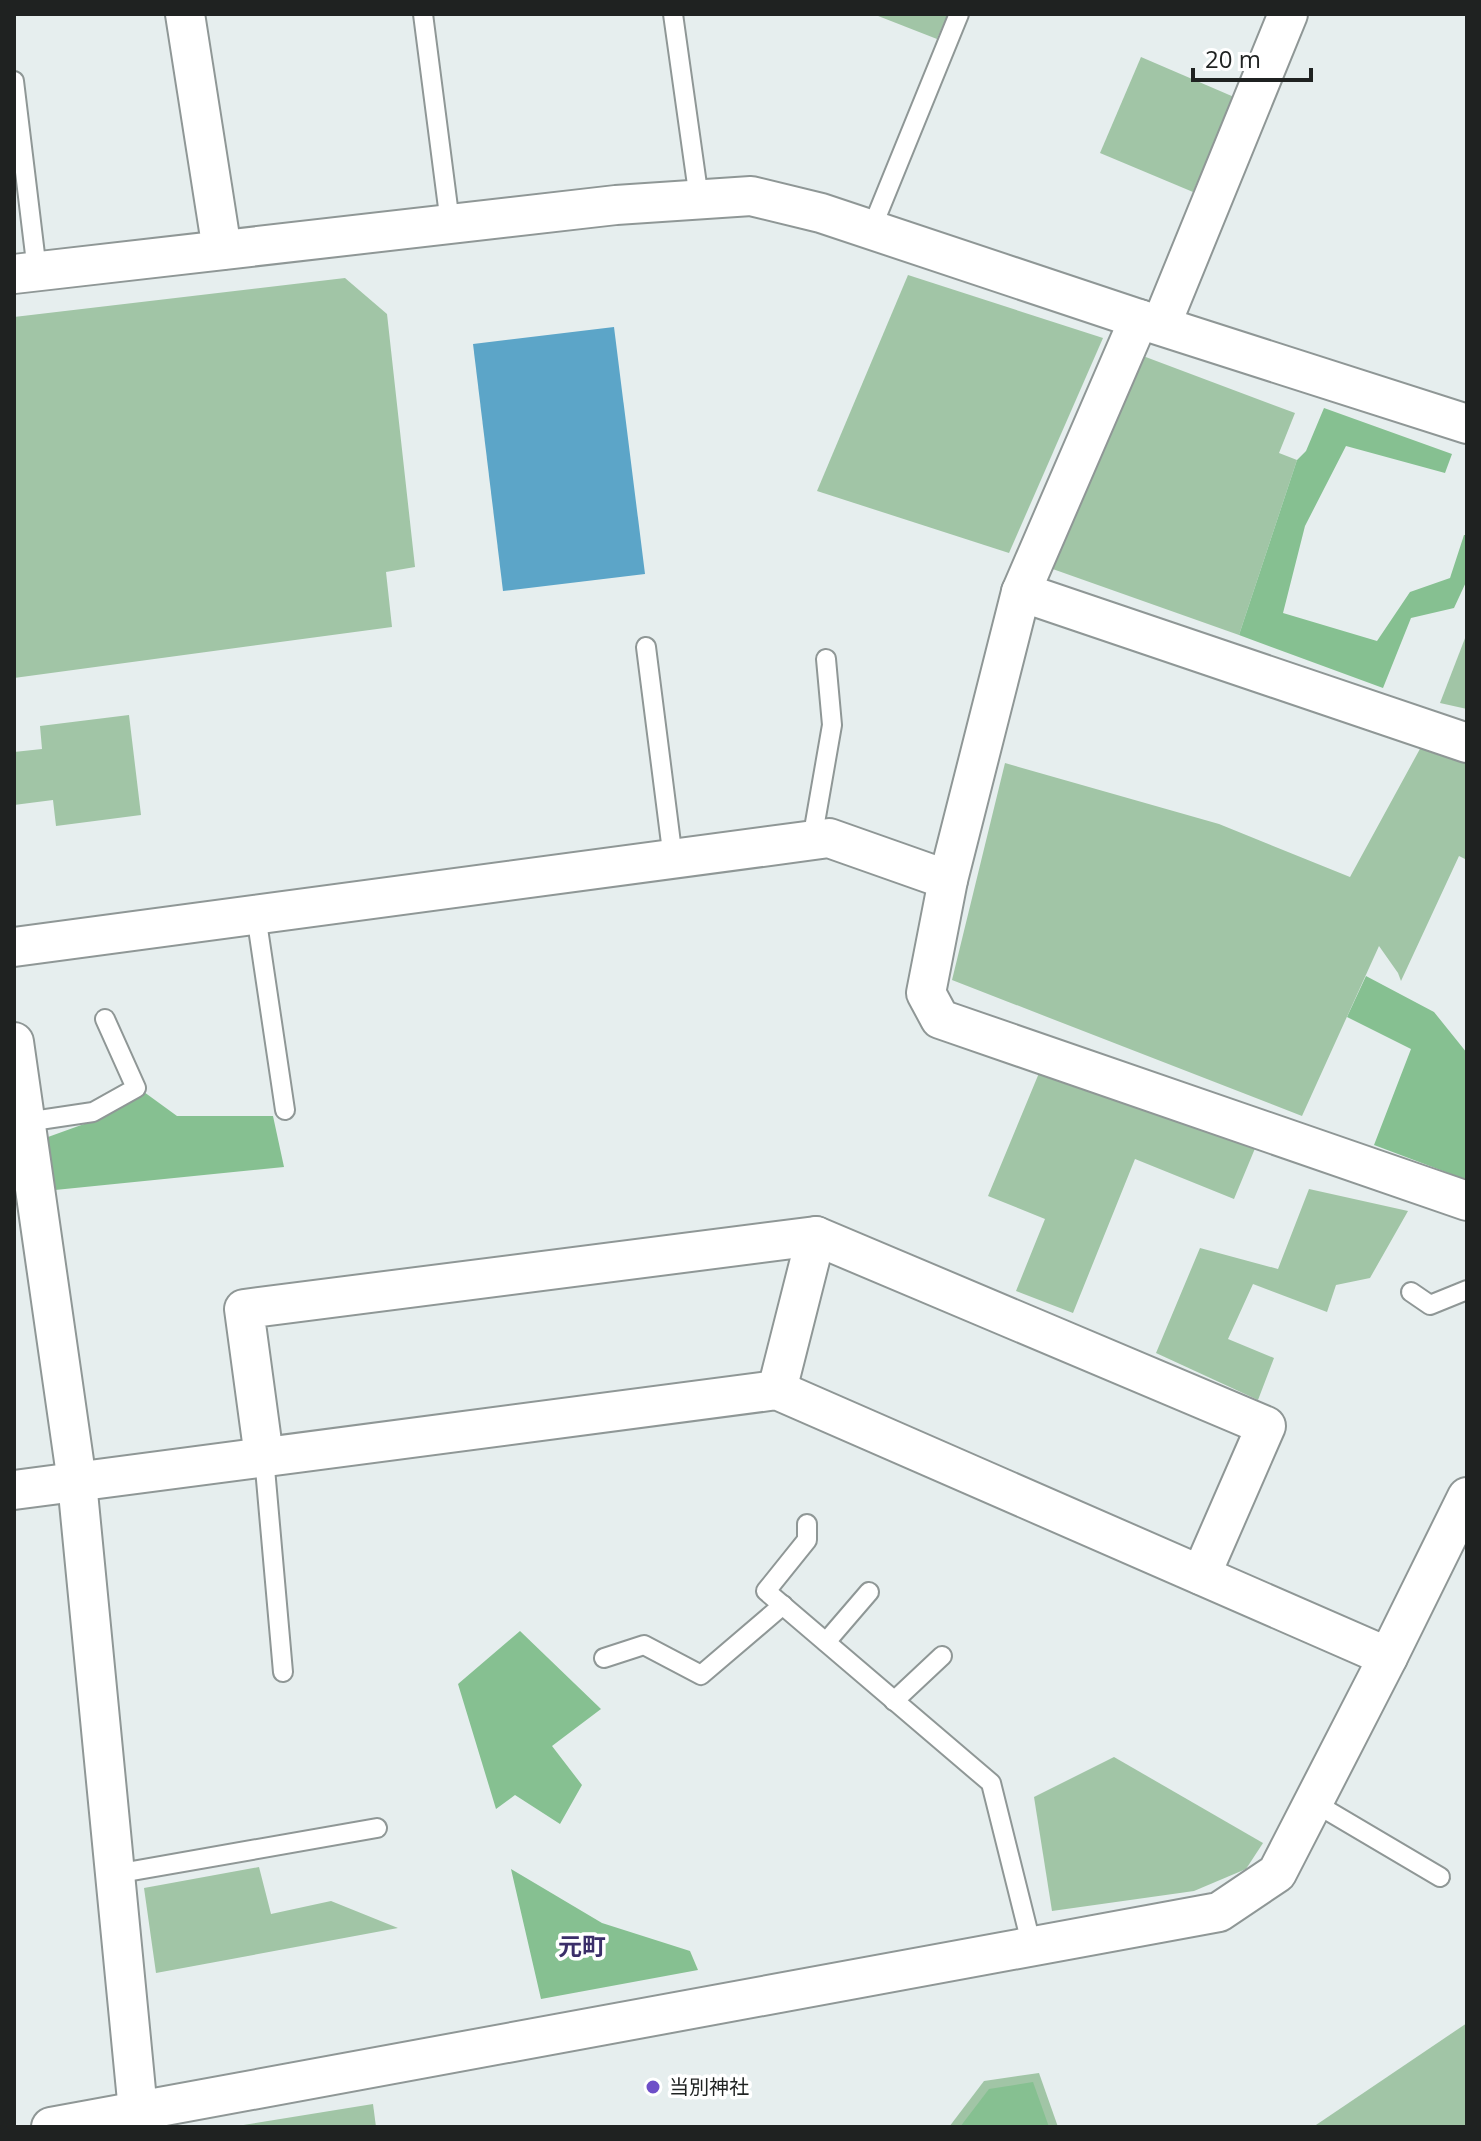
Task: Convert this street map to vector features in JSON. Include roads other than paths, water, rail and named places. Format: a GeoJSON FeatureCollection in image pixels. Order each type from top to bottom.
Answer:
{"type":"FeatureCollection","features":[{"type":"Feature","properties":{"kind":"street"},"geometry":{"type":"LineString","coordinates":[[185,14],[222,250]]}},
{"type":"Feature","properties":{"kind":"street"},"geometry":{"type":"LineString","coordinates":[[1288,14],[1150,322],[1021,592],[948,880],[926,993],[940,1019],[1467,1201]]}},
{"type":"Feature","properties":{"kind":"street"},"geometry":{"type":"LineString","coordinates":[[26,272],[616,205],[751,196],[821,213],[1467,424]]}},
{"type":"Feature","properties":{"kind":"street"},"geometry":{"type":"LineString","coordinates":[[1021,592],[1467,743]]}},
{"type":"Feature","properties":{"kind":"street"},"geometry":{"type":"LineString","coordinates":[[14,947],[829,838],[948,880]]}},
{"type":"Feature","properties":{"kind":"street"},"geometry":{"type":"LineString","coordinates":[[14,1042],[17,1086],[26,1122],[77,1482],[138,2111]]}},
{"type":"Feature","properties":{"kind":"street"},"geometry":{"type":"LineString","coordinates":[[264,1457],[244,1309],[816,1236],[1266,1426],[1201,1575]]}},
{"type":"Feature","properties":{"kind":"street"},"geometry":{"type":"LineString","coordinates":[[777,1390],[816,1236]]}},
{"type":"Feature","properties":{"kind":"street"},"geometry":{"type":"LineString","coordinates":[[14,1490],[777,1390],[1388,1657]]}},
{"type":"Feature","properties":{"kind":"street"},"geometry":{"type":"LineString","coordinates":[[51,2127],[1219,1912],[1277,1873],[1467,1497]]}},
{"type":"Feature","properties":{"kind":"lane"},"geometry":{"type":"LineString","coordinates":[[423,14],[450,223]]}},
{"type":"Feature","properties":{"kind":"lane"},"geometry":{"type":"LineString","coordinates":[[673,14],[699,199]]}},
{"type":"Feature","properties":{"kind":"lane"},"geometry":{"type":"LineString","coordinates":[[871,230],[959,14]]}},
{"type":"Feature","properties":{"kind":"lane"},"geometry":{"type":"LineString","coordinates":[[14,81],[26,272]]}},
{"type":"Feature","properties":{"kind":"lane"},"geometry":{"type":"LineString","coordinates":[[646,647],[673,859]]}},
{"type":"Feature","properties":{"kind":"lane"},"geometry":{"type":"LineString","coordinates":[[812,840],[832,725],[826,659]]}},
{"type":"Feature","properties":{"kind":"lane"},"geometry":{"type":"LineString","coordinates":[[256,915],[285,1110]]}},
{"type":"Feature","properties":{"kind":"lane"},"geometry":{"type":"LineString","coordinates":[[26,1122],[93,1112],[136,1088],[105,1019]]}},
{"type":"Feature","properties":{"kind":"lane"},"geometry":{"type":"LineString","coordinates":[[1411,1292],[1430,1305],[1467,1290]]}},
{"type":"Feature","properties":{"kind":"lane"},"geometry":{"type":"LineString","coordinates":[[264,1457],[283,1672]]}},
{"type":"Feature","properties":{"kind":"lane"},"geometry":{"type":"LineString","coordinates":[[807,1524],[807,1540],[766,1591],[991,1783],[1032,1947]]}},
{"type":"Feature","properties":{"kind":"lane"},"geometry":{"type":"LineString","coordinates":[[826,1642],[869,1592]]}},
{"type":"Feature","properties":{"kind":"lane"},"geometry":{"type":"LineString","coordinates":[[604,1658],[644,1645],[701,1675],[783,1605]]}},
{"type":"Feature","properties":{"kind":"lane"},"geometry":{"type":"LineString","coordinates":[[894,1701],[942,1656]]}},
{"type":"Feature","properties":{"kind":"lane"},"geometry":{"type":"LineString","coordinates":[[1313,1802],[1440,1877]]}},
{"type":"Feature","properties":{"kind":"lane"},"geometry":{"type":"LineString","coordinates":[[115,1874],[377,1828]]}},
{"type":"Feature","properties":{"kind":"water"},"geometry":{"type":"Polygon","coordinates":[[[614,327],[645,574],[503,591],[473,344],[614,327]]]}},
{"type":"Feature","properties":{"kind":"place","name":"当別神社"},"geometry":{"type":"Point","coordinates":[653,2087]}},
{"type":"Feature","properties":{"kind":"district","name":"元町"},"geometry":{"type":"Point","coordinates":[582,1947]}}]}
